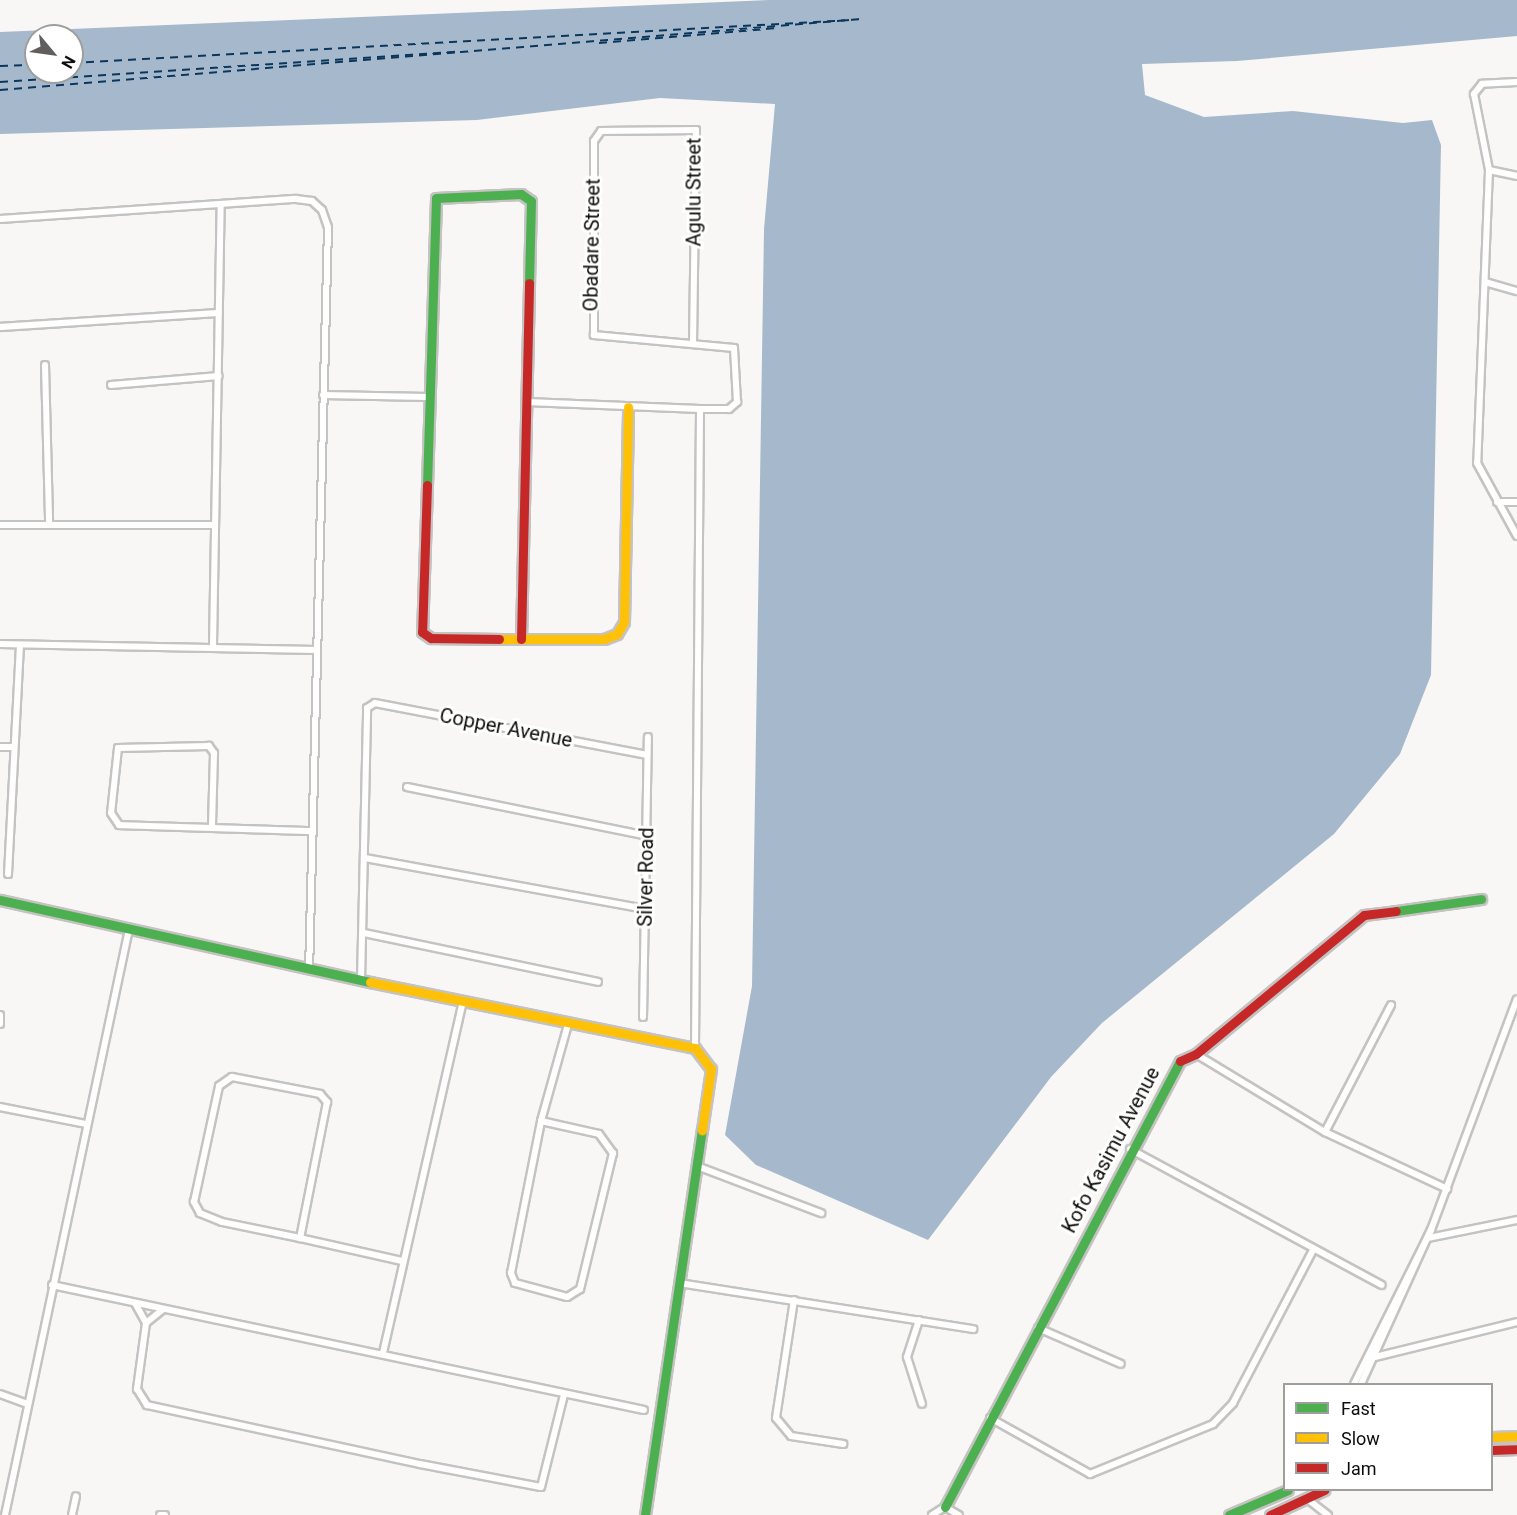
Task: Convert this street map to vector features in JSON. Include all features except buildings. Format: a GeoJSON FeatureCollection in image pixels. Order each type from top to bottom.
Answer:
{"type":"FeatureCollection","features":[{"type":"Feature","properties":{"kind":"street"},"geometry":{"type":"LineString","coordinates":[[1517,82],[1482,84],[1475,90],[1489,170],[1477,463],[1517,536]]}},
{"type":"Feature","properties":{"kind":"street","name":"Obadare Street"},"geometry":{"type":"LineString","coordinates":[[608,128],[594,141],[590,328],[601,340],[693,343],[734,348],[737,402],[729,409],[700,410]]}},
{"type":"Feature","properties":{"kind":"street","name":"Agulu Street"},"geometry":{"type":"LineString","coordinates":[[608,128],[696,130],[693,343]]}},
{"type":"Feature","properties":{"kind":"street"},"geometry":{"type":"LineString","coordinates":[[1489,170],[1517,176]]}},
{"type":"Feature","properties":{"kind":"street"},"geometry":{"type":"LineString","coordinates":[[521,639],[531,201],[522,194],[441,195],[434,203],[422,632],[431,638],[521,639],[603,639],[617,634],[624,622],[628,407]]}},
{"type":"Feature","properties":{"kind":"street"},"geometry":{"type":"LineString","coordinates":[[0,219],[296,199],[322,210],[328,227],[309,970]]}},
{"type":"Feature","properties":{"kind":"street"},"geometry":{"type":"LineString","coordinates":[[213,645],[221,204]]}},
{"type":"Feature","properties":{"kind":"street"},"geometry":{"type":"LineString","coordinates":[[1485,282],[1517,291]]}},
{"type":"Feature","properties":{"kind":"street"},"geometry":{"type":"LineString","coordinates":[[0,327],[219,313]]}},
{"type":"Feature","properties":{"kind":"street"},"geometry":{"type":"LineString","coordinates":[[45,364],[50,523]]}},
{"type":"Feature","properties":{"kind":"street"},"geometry":{"type":"LineString","coordinates":[[111,385],[219,376]]}},
{"type":"Feature","properties":{"kind":"street"},"geometry":{"type":"LineString","coordinates":[[322,395],[427,398]]}},
{"type":"Feature","properties":{"kind":"street"},"geometry":{"type":"LineString","coordinates":[[528,402],[700,410],[695,1048]]}},
{"type":"Feature","properties":{"kind":"street"},"geometry":{"type":"LineString","coordinates":[[1497,502],[1517,502]]}},
{"type":"Feature","properties":{"kind":"street"},"geometry":{"type":"LineString","coordinates":[[0,525],[50,523],[215,525]]}},
{"type":"Feature","properties":{"kind":"street"},"geometry":{"type":"LineString","coordinates":[[0,644],[213,645],[316,650]]}},
{"type":"Feature","properties":{"kind":"street"},"geometry":{"type":"LineString","coordinates":[[8,874],[20,645]]}},
{"type":"Feature","properties":{"kind":"street","name":"Copper Avenue"},"geometry":{"type":"LineString","coordinates":[[365,858],[367,708],[375,703],[647,755]]}},
{"type":"Feature","properties":{"kind":"street","name":"Silver Road"},"geometry":{"type":"LineString","coordinates":[[643,1017],[648,737]]}},
{"type":"Feature","properties":{"kind":"street"},"geometry":{"type":"LineString","coordinates":[[212,825],[214,753],[209,746],[118,748],[111,813],[119,825],[212,825],[312,831]]}},
{"type":"Feature","properties":{"kind":"street"},"geometry":{"type":"LineString","coordinates":[[0,747],[14,747]]}},
{"type":"Feature","properties":{"kind":"street"},"geometry":{"type":"LineString","coordinates":[[407,787],[647,836]]}},
{"type":"Feature","properties":{"kind":"street"},"geometry":{"type":"LineString","coordinates":[[361,980],[365,858],[645,909]]}},
{"type":"Feature","properties":{"kind":"street","name":"Kofo Kasimu Avenue"},"geometry":{"type":"LineString","coordinates":[[945,1507],[989,1418],[1178,1062],[1196,1054],[1279,980],[1364,915],[1481,899]]}},
{"type":"Feature","properties":{"kind":"street"},"geometry":{"type":"LineString","coordinates":[[0,900],[309,970],[695,1048],[707,1057],[711,1068],[645,1515]]}},
{"type":"Feature","properties":{"kind":"street"},"geometry":{"type":"LineString","coordinates":[[5,1515],[129,929]]}},
{"type":"Feature","properties":{"kind":"street"},"geometry":{"type":"LineString","coordinates":[[364,933],[598,982]]}},
{"type":"Feature","properties":{"kind":"street"},"geometry":{"type":"LineString","coordinates":[[1361,1383],[1428,1238],[1517,999]]}},
{"type":"Feature","properties":{"kind":"street"},"geometry":{"type":"LineString","coordinates":[[383,1353],[402,1261],[463,1002]]}},
{"type":"Feature","properties":{"kind":"street"},"geometry":{"type":"LineString","coordinates":[[1325,1132],[1391,1005]]}},
{"type":"Feature","properties":{"kind":"street"},"geometry":{"type":"LineString","coordinates":[[0,1015],[0,1024]]}},
{"type":"Feature","properties":{"kind":"street"},"geometry":{"type":"LineString","coordinates":[[541,1121],[599,1134],[613,1154],[580,1289],[567,1297],[516,1283],[511,1273],[541,1121],[568,1024]]}},
{"type":"Feature","properties":{"kind":"street"},"geometry":{"type":"LineString","coordinates":[[1196,1054],[1325,1132],[1447,1189]]}},
{"type":"Feature","properties":{"kind":"street"},"geometry":{"type":"LineString","coordinates":[[300,1238],[327,1102],[320,1094],[224,1079],[194,1202],[200,1213],[222,1222],[402,1261]]}},
{"type":"Feature","properties":{"kind":"street"},"geometry":{"type":"LineString","coordinates":[[0,1107],[86,1124]]}},
{"type":"Feature","properties":{"kind":"street"},"geometry":{"type":"LineString","coordinates":[[1130,1149],[1313,1250],[1382,1285]]}},
{"type":"Feature","properties":{"kind":"street"},"geometry":{"type":"LineString","coordinates":[[697,1166],[821,1213]]}},
{"type":"Feature","properties":{"kind":"street"},"geometry":{"type":"LineString","coordinates":[[1428,1238],[1517,1220]]}},
{"type":"Feature","properties":{"kind":"street"},"geometry":{"type":"LineString","coordinates":[[989,1418],[1090,1474],[1213,1424],[1233,1402],[1313,1250]]}},
{"type":"Feature","properties":{"kind":"street"},"geometry":{"type":"LineString","coordinates":[[679,1283],[972,1329]]}},
{"type":"Feature","properties":{"kind":"street"},"geometry":{"type":"LineString","coordinates":[[52,1285],[383,1353],[564,1395],[644,1410]]}},
{"type":"Feature","properties":{"kind":"street"},"geometry":{"type":"LineString","coordinates":[[794,1300],[776,1418],[790,1436],[843,1444]]}},
{"type":"Feature","properties":{"kind":"street"},"geometry":{"type":"LineString","coordinates":[[135,1303],[146,1323],[137,1389],[147,1404],[534,1487],[546,1480],[564,1395]]}},
{"type":"Feature","properties":{"kind":"street"},"geometry":{"type":"LineString","coordinates":[[146,1323],[163,1309]]}},
{"type":"Feature","properties":{"kind":"street"},"geometry":{"type":"LineString","coordinates":[[919,1320],[907,1357],[922,1404]]}},
{"type":"Feature","properties":{"kind":"street"},"geometry":{"type":"LineString","coordinates":[[1355,1383],[1372,1356],[1517,1322]]}},
{"type":"Feature","properties":{"kind":"street"},"geometry":{"type":"LineString","coordinates":[[1038,1328],[1121,1364]]}},
{"type":"Feature","properties":{"kind":"street"},"geometry":{"type":"LineString","coordinates":[[0,1394],[27,1404]]}},
{"type":"Feature","properties":{"kind":"street"},"geometry":{"type":"LineString","coordinates":[[1493,1437],[1515,1436],[1516,1449],[1493,1450]]}},
{"type":"Feature","properties":{"kind":"street"},"geometry":{"type":"LineString","coordinates":[[1229,1515],[1286,1491]]}},
{"type":"Feature","properties":{"kind":"street"},"geometry":{"type":"LineString","coordinates":[[1270,1515],[1322,1491]]}},
{"type":"Feature","properties":{"kind":"street"},"geometry":{"type":"LineString","coordinates":[[72,1515],[76,1496]]}},
{"type":"Feature","properties":{"kind":"street"},"geometry":{"type":"LineString","coordinates":[[1306,1498],[1328,1515]]}},
{"type":"Feature","properties":{"kind":"street"},"geometry":{"type":"LineString","coordinates":[[0,1501],[8,1504]]}},
{"type":"Feature","properties":{"kind":"street"},"geometry":{"type":"LineString","coordinates":[[932,1515],[945,1507],[959,1515]]}},
{"type":"Feature","properties":{"kind":"street"},"geometry":{"type":"LineString","coordinates":[[160,1515],[165,1515]]}},
{"type":"Feature","properties":{"kind":"water"},"geometry":{"type":"Polygon","coordinates":[[[770,0],[1517,0],[1517,36],[1237,61],[1142,64],[1145,95],[1204,117],[1293,111],[1403,123],[1432,120],[1441,145],[1431,675],[1400,754],[1334,834],[1102,1023],[1051,1077],[928,1240],[756,1165],[725,1135],[752,986],[764,229],[775,104],[660,98],[477,120],[0,134],[0,32],[24,31],[24,84],[84,84],[84,29],[770,0]]]}},
{"type":"Feature","properties":{"kind":"ferry route"},"geometry":{"type":"LineString","coordinates":[[0,90],[861,19]]}},
{"type":"Feature","properties":{"kind":"ferry route"},"geometry":{"type":"LineString","coordinates":[[84,62],[851,20]]}},
{"type":"Feature","properties":{"kind":"ferry route"},"geometry":{"type":"LineString","coordinates":[[599,43],[779,28]]}},
{"type":"Feature","properties":{"kind":"ferry route"},"geometry":{"type":"LineString","coordinates":[[0,82],[456,52]]}},
{"type":"Feature","properties":{"kind":"ferry route"},"geometry":{"type":"LineString","coordinates":[[0,66],[24,65]]}},
{"type":"Feature","properties":{"kind":"traffic: fast"},"geometry":{"type":"LineString","coordinates":[[427,485],[436,198],[521,194],[531,201],[529,283]]}},
{"type":"Feature","properties":{"kind":"traffic: fast"},"geometry":{"type":"LineString","coordinates":[[1396,911],[1481,899]]}},
{"type":"Feature","properties":{"kind":"traffic: fast"},"geometry":{"type":"LineString","coordinates":[[0,900],[370,982]]}},
{"type":"Feature","properties":{"kind":"traffic: fast"},"geometry":{"type":"LineString","coordinates":[[945,1507],[1180,1061]]}},
{"type":"Feature","properties":{"kind":"traffic: fast"},"geometry":{"type":"LineString","coordinates":[[645,1515],[702,1130]]}},
{"type":"Feature","properties":{"kind":"traffic: fast"},"geometry":{"type":"LineString","coordinates":[[1229,1515],[1286,1491]]}},
{"type":"Feature","properties":{"kind":"traffic: slow"},"geometry":{"type":"LineString","coordinates":[[499,639],[604,639],[617,634],[624,622],[628,407]]}},
{"type":"Feature","properties":{"kind":"traffic: slow"},"geometry":{"type":"LineString","coordinates":[[370,982],[695,1048],[711,1069],[702,1130]]}},
{"type":"Feature","properties":{"kind":"traffic: slow"},"geometry":{"type":"LineString","coordinates":[[1493,1437],[1517,1436]]}},
{"type":"Feature","properties":{"kind":"traffic: jam"},"geometry":{"type":"LineString","coordinates":[[521,639],[529,283]]}},
{"type":"Feature","properties":{"kind":"traffic: jam"},"geometry":{"type":"LineString","coordinates":[[427,485],[422,632],[431,638],[499,639]]}},
{"type":"Feature","properties":{"kind":"traffic: jam"},"geometry":{"type":"LineString","coordinates":[[1180,1061],[1196,1054],[1364,915],[1396,911]]}},
{"type":"Feature","properties":{"kind":"traffic: jam"},"geometry":{"type":"LineString","coordinates":[[1493,1450],[1517,1449]]}},
{"type":"Feature","properties":{"kind":"traffic: jam"},"geometry":{"type":"LineString","coordinates":[[1270,1515],[1322,1491]]}}]}
